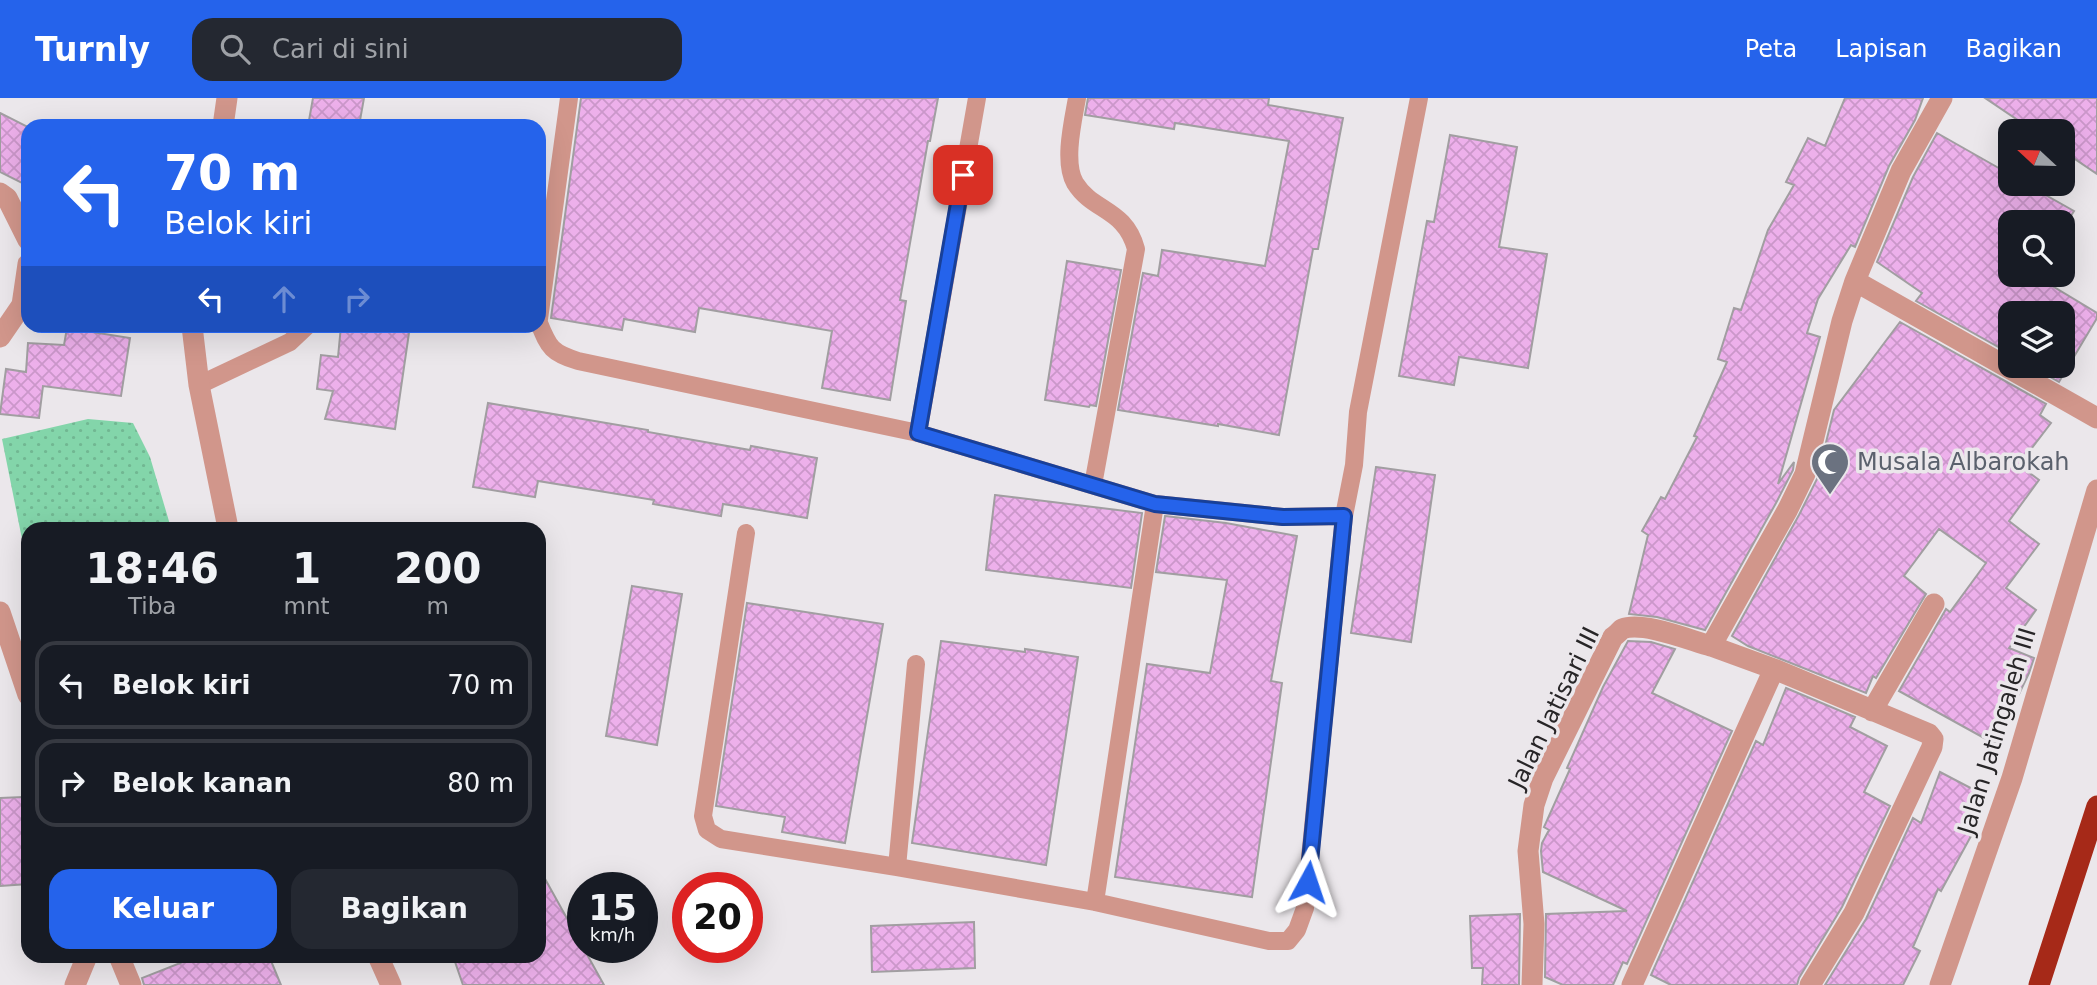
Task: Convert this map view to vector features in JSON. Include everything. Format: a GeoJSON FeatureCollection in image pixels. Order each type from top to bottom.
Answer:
{"type":"FeatureCollection","features":[{"type":"Feature","properties":{"kind":"highway"},"geometry":{"type":"LineString","coordinates":[[2039,985],[2097,806]]}},
{"type":"Feature","properties":{"kind":"street"},"geometry":{"type":"LineString","coordinates":[[224,119],[227,98]]}},
{"type":"Feature","properties":{"kind":"street"},"geometry":{"type":"LineString","coordinates":[[1711,646],[1805,474],[1842,321],[1855,281],[1901,171],[1942,98]]}},
{"type":"Feature","properties":{"kind":"street"},"geometry":{"type":"LineString","coordinates":[[0,192],[7,198],[21,226]]}},
{"type":"Feature","properties":{"kind":"street"},"geometry":{"type":"LineString","coordinates":[[1855,281],[2097,418]]}},
{"type":"Feature","properties":{"kind":"street"},"geometry":{"type":"LineString","coordinates":[[0,337],[21,309]]}},
{"type":"Feature","properties":{"kind":"street"},"geometry":{"type":"LineString","coordinates":[[193,333],[199,385],[227,522]]}},
{"type":"Feature","properties":{"kind":"street","name":"Jalan Jatingaleh III"},"geometry":{"type":"LineString","coordinates":[[1940,985],[2012,778],[2097,490]]}},
{"type":"Feature","properties":{"kind":"street"},"geometry":{"type":"LineString","coordinates":[[1872,710],[1934,604]]}},
{"type":"Feature","properties":{"kind":"street"},"geometry":{"type":"LineString","coordinates":[[0,612],[21,674]]}},
{"type":"Feature","properties":{"kind":"street","name":"Jalan Jatisari III"},"geometry":{"type":"LineString","coordinates":[[1532,985],[1534,924],[1528,851],[1534,805],[1543,778],[1613,637],[1621,629],[1637,627],[1711,646],[1774,669],[1928,734],[1933,739],[1932,747],[1854,913],[1810,985]]}},
{"type":"Feature","properties":{"kind":"street"},"geometry":{"type":"LineString","coordinates":[[1632,985],[1774,669]]}},
{"type":"Feature","properties":{"kind":"street"},"geometry":{"type":"LineString","coordinates":[[75,985],[84,963]]}},
{"type":"Feature","properties":{"kind":"street"},"geometry":{"type":"LineString","coordinates":[[122,963],[131,985]]}},
{"type":"Feature","properties":{"kind":"street"},"geometry":{"type":"LineString","coordinates":[[381,963],[391,985]]}},
{"type":"Feature","properties":{"kind":"lane"},"geometry":{"type":"LineString","coordinates":[[546,269],[569,98]]}},
{"type":"Feature","properties":{"kind":"lane"},"geometry":{"type":"LineString","coordinates":[[918,433],[977,98]]}},
{"type":"Feature","properties":{"kind":"lane"},"geometry":{"type":"LineString","coordinates":[[1077,98],[1070,142],[1070,164],[1074,182],[1086,195],[1126,225],[1136,249],[1093,485]]}},
{"type":"Feature","properties":{"kind":"lane"},"geometry":{"type":"LineString","coordinates":[[746,533],[703,816],[707,830],[721,839],[1095,902],[1269,941],[1288,941],[1297,930],[1305,908],[1344,516],[1354,465],[1358,412],[1419,98]]}},
{"type":"Feature","properties":{"kind":"lane"},"geometry":{"type":"LineString","coordinates":[[199,385],[290,342],[300,333]]}},
{"type":"Feature","properties":{"kind":"lane"},"geometry":{"type":"LineString","coordinates":[[544,333],[548,344],[558,355],[578,361],[918,433],[1155,504],[1283,517],[1344,516]]}},
{"type":"Feature","properties":{"kind":"lane"},"geometry":{"type":"LineString","coordinates":[[1095,902],[1155,504]]}},
{"type":"Feature","properties":{"kind":"lane"},"geometry":{"type":"LineString","coordinates":[[897,867],[916,664]]}},
{"type":"Feature","properties":{"kind":"green space"},"geometry":{"type":"Polygon","coordinates":[[[88,419],[133,423],[150,457],[169,522],[21,522],[21,534],[2,439],[88,419]]]}},
{"type":"Feature","properties":{"kind":"building"},"geometry":{"type":"Polygon","coordinates":[[[313,98],[364,98],[360,119],[309,119],[313,98]]]}},
{"type":"Feature","properties":{"kind":"building"},"geometry":{"type":"Polygon","coordinates":[[[581,98],[938,98],[900,300],[906,301],[890,400],[822,388],[832,331],[699,308],[695,332],[624,319],[622,330],[551,318],[581,98]]]}},
{"type":"Feature","properties":{"kind":"building"},"geometry":{"type":"Polygon","coordinates":[[[1088,98],[1269,98],[1268,105],[1343,118],[1318,249],[1313,249],[1279,435],[1118,410],[1143,273],[1158,276],[1162,250],[1265,266],[1289,141],[1175,123],[1174,129],[1085,115],[1088,98]]]}},
{"type":"Feature","properties":{"kind":"building"},"geometry":{"type":"Polygon","coordinates":[[[1845,98],[1923,98],[1915,120],[1889,166],[1855,247],[1851,245],[1818,299],[1807,333],[1820,337],[1778,484],[1794,462],[1793,470],[1705,630],[1657,617],[1629,614],[1648,535],[1642,531],[1661,497],[1665,499],[1697,437],[1694,436],[1727,362],[1718,359],[1734,308],[1741,310],[1768,230],[1794,185],[1786,182],[1808,138],[1825,146],[1845,98]]]}},
{"type":"Feature","properties":{"kind":"building"},"geometry":{"type":"Polygon","coordinates":[[[1985,98],[2097,98],[2097,174],[2076,160],[2076,119],[2016,119],[1985,98]]]}},
{"type":"Feature","properties":{"kind":"building"},"geometry":{"type":"Polygon","coordinates":[[[0,113],[21,124],[21,182],[0,172],[0,113]]]}},
{"type":"Feature","properties":{"kind":"building"},"geometry":{"type":"Polygon","coordinates":[[[1937,133],[1998,168],[1998,196],[2047,196],[2072,210],[1998,210],[1998,287],[2054,287],[2097,313],[2097,318],[2075,355],[2075,301],[1998,301],[1998,347],[1916,301],[1922,293],[1877,262],[1913,177],[1937,133]]]}},
{"type":"Feature","properties":{"kind":"building"},"geometry":{"type":"Polygon","coordinates":[[[1450,135],[1517,147],[1499,247],[1547,254],[1528,368],[1459,357],[1454,385],[1399,376],[1427,221],[1434,222],[1450,135]]]}},
{"type":"Feature","properties":{"kind":"building"},"geometry":{"type":"Polygon","coordinates":[[[1067,261],[1121,270],[1096,406],[1045,400],[1067,261]]]}},
{"type":"Feature","properties":{"kind":"building"},"geometry":{"type":"Polygon","coordinates":[[[1900,322],[2046,404],[2040,415],[2051,423],[2019,465],[2039,480],[2009,521],[2039,544],[2006,588],[2036,610],[2009,648],[2034,658],[1995,744],[1899,691],[1946,609],[1950,612],[1986,563],[1939,529],[1904,576],[1926,594],[1876,678],[1873,676],[1866,693],[1748,646],[1732,636],[1817,479],[1834,410],[1900,322]]]}},
{"type":"Feature","properties":{"kind":"building"},"geometry":{"type":"Polygon","coordinates":[[[66,333],[98,333],[130,338],[121,396],[43,386],[39,418],[0,414],[6,369],[26,372],[28,343],[64,345],[66,333]]]}},
{"type":"Feature","properties":{"kind":"building"},"geometry":{"type":"Polygon","coordinates":[[[340,333],[409,333],[395,429],[325,419],[333,391],[317,389],[321,355],[338,357],[340,333]]]}},
{"type":"Feature","properties":{"kind":"building"},"geometry":{"type":"Polygon","coordinates":[[[488,403],[750,450],[751,446],[817,458],[807,518],[723,504],[721,516],[653,504],[654,500],[538,481],[535,497],[473,487],[488,403]]]}},
{"type":"Feature","properties":{"kind":"building"},"geometry":{"type":"Polygon","coordinates":[[[1376,467],[1435,475],[1411,642],[1351,633],[1376,467]]]}},
{"type":"Feature","properties":{"kind":"building"},"geometry":{"type":"Polygon","coordinates":[[[995,495],[1142,513],[1131,588],[986,570],[995,495]]]}},
{"type":"Feature","properties":{"kind":"building"},"geometry":{"type":"Polygon","coordinates":[[[1165,516],[1226,523],[1297,536],[1271,681],[1282,683],[1252,897],[1115,877],[1147,664],[1210,673],[1227,580],[1156,572],[1165,516]]]}},
{"type":"Feature","properties":{"kind":"building"},"geometry":{"type":"Polygon","coordinates":[[[632,586],[682,594],[657,745],[606,736],[632,586]]]}},
{"type":"Feature","properties":{"kind":"building"},"geometry":{"type":"Polygon","coordinates":[[[747,603],[883,624],[845,843],[782,832],[785,817],[716,806],[747,603]]]}},
{"type":"Feature","properties":{"kind":"building"},"geometry":{"type":"Polygon","coordinates":[[[941,641],[1078,657],[1046,865],[912,843],[941,641]]]}},
{"type":"Feature","properties":{"kind":"building"},"geometry":{"type":"Polygon","coordinates":[[[1628,641],[1651,642],[1675,649],[1652,693],[1732,731],[1627,964],[1623,962],[1613,985],[1563,985],[1545,977],[1546,914],[1627,911],[1543,872],[1541,851],[1549,830],[1544,827],[1570,769],[1567,768],[1603,687],[1628,641]]]}},
{"type":"Feature","properties":{"kind":"building"},"geometry":{"type":"Polygon","coordinates":[[[1786,688],[1855,717],[1850,727],[1887,746],[1864,792],[1890,806],[1842,907],[1797,985],[1671,985],[1651,975],[1756,741],[1763,745],[1786,688]]]}},
{"type":"Feature","properties":{"kind":"building"},"geometry":{"type":"Polygon","coordinates":[[[1940,772],[1986,796],[1971,836],[1941,891],[1938,889],[1913,947],[1920,951],[1903,985],[1825,985],[1866,919],[1913,818],[1921,823],[1940,772]]]}},
{"type":"Feature","properties":{"kind":"building"},"geometry":{"type":"Polygon","coordinates":[[[21,797],[21,884],[0,886],[0,798],[21,797]]]}},
{"type":"Feature","properties":{"kind":"building"},"geometry":{"type":"Polygon","coordinates":[[[546,881],[567,918],[567,963],[592,963],[604,985],[463,985],[455,963],[546,963],[546,881]]]}},
{"type":"Feature","properties":{"kind":"building"},"geometry":{"type":"Polygon","coordinates":[[[1520,914],[1519,985],[1482,985],[1483,968],[1472,968],[1470,916],[1520,914]]]}},
{"type":"Feature","properties":{"kind":"building"},"geometry":{"type":"Polygon","coordinates":[[[974,922],[975,968],[872,972],[871,926],[974,922]]]}},
{"type":"Feature","properties":{"kind":"building"},"geometry":{"type":"Polygon","coordinates":[[[180,963],[272,963],[281,985],[144,985],[142,978],[180,963]]]}},
{"type":"Feature","properties":{"kind":"place","name":"Musala Albarokah"},"geometry":{"type":"Point","coordinates":[1830,496]}},
{"type":"Feature","properties":{"kind":"route"},"geometry":{"type":"LineString","coordinates":[[963,175],[918,433],[1155,504],[1283,517],[1344,516],[1308,882]]}}]}
